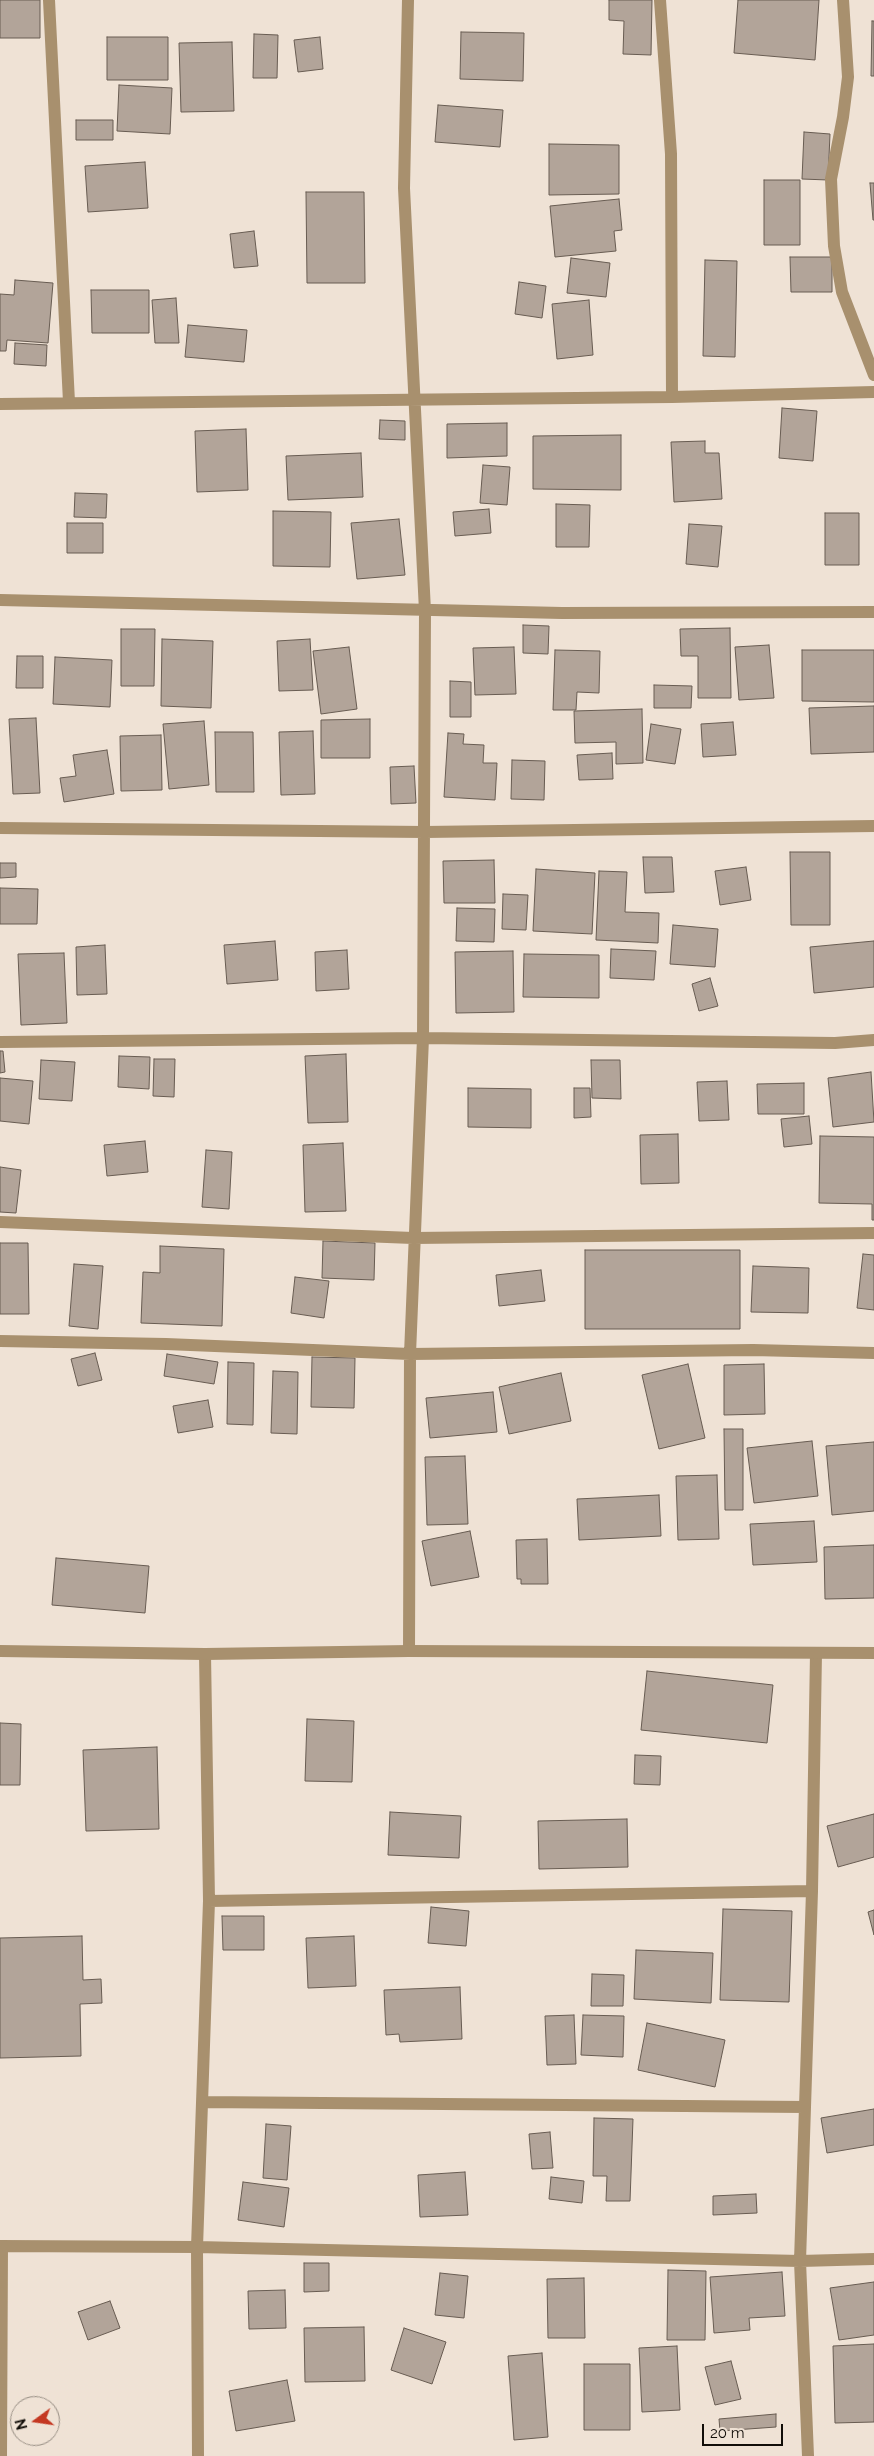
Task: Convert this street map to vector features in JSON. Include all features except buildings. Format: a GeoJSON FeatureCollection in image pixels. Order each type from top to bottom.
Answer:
{"type":"FeatureCollection","features":[{"type":"Feature","properties":{"kind":"street"},"geometry":{"type":"LineString","coordinates":[[49,0],[70,402]]}},
{"type":"Feature","properties":{"kind":"street"},"geometry":{"type":"LineString","coordinates":[[408,0],[404,188],[426,611],[422,1038],[410,1354],[409,1651]]}},
{"type":"Feature","properties":{"kind":"street"},"geometry":{"type":"LineString","coordinates":[[660,0],[671,154],[672,397]]}},
{"type":"Feature","properties":{"kind":"street"},"geometry":{"type":"LineString","coordinates":[[844,0],[848,77],[844,117],[831,179],[834,246],[842,292],[874,375]]}},
{"type":"Feature","properties":{"kind":"street"},"geometry":{"type":"LineString","coordinates":[[0,404],[415,398],[672,397],[874,392]]}},
{"type":"Feature","properties":{"kind":"street"},"geometry":{"type":"LineString","coordinates":[[0,600],[562,613],[874,612]]}},
{"type":"Feature","properties":{"kind":"street"},"geometry":{"type":"LineString","coordinates":[[0,828],[425,832],[874,826]]}},
{"type":"Feature","properties":{"kind":"street"},"geometry":{"type":"LineString","coordinates":[[0,1042],[422,1038],[835,1042],[874,1040]]}},
{"type":"Feature","properties":{"kind":"street"},"geometry":{"type":"LineString","coordinates":[[0,1222],[413,1238],[874,1233]]}},
{"type":"Feature","properties":{"kind":"street"},"geometry":{"type":"LineString","coordinates":[[0,1341],[166,1344],[410,1354],[754,1350],[874,1353]]}},
{"type":"Feature","properties":{"kind":"street"},"geometry":{"type":"LineString","coordinates":[[0,1650],[205,1654],[409,1651],[874,1653]]}},
{"type":"Feature","properties":{"kind":"street"},"geometry":{"type":"LineString","coordinates":[[808,2456],[800,2261],[812,1891],[816,1652]]}},
{"type":"Feature","properties":{"kind":"street"},"geometry":{"type":"LineString","coordinates":[[198,2456],[197,2247],[209,1901],[205,1654]]}},
{"type":"Feature","properties":{"kind":"street"},"geometry":{"type":"LineString","coordinates":[[209,1901],[812,1891]]}},
{"type":"Feature","properties":{"kind":"street"},"geometry":{"type":"LineString","coordinates":[[202,2102],[805,2107]]}},
{"type":"Feature","properties":{"kind":"street"},"geometry":{"type":"LineString","coordinates":[[1,2456],[1,2246],[197,2247],[800,2261],[874,2259]]}}]}
